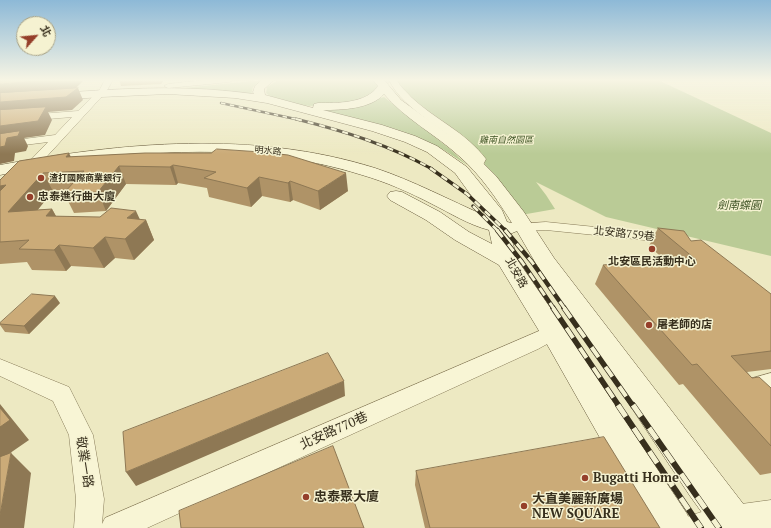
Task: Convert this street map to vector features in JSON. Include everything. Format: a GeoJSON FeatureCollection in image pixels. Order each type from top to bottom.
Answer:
{"type":"FeatureCollection","features":[{"type":"Feature","properties":{"kind":"main road"},"geometry":{"type":"LineString","coordinates":[[267,105],[329,116]]}},
{"type":"Feature","properties":{"kind":"main road","name":"北安路"},"geometry":{"type":"LineString","coordinates":[[285,105],[377,128],[410,139],[443,156],[461,170],[475,186],[495,214],[512,228],[550,268],[703,483],[734,524]]}},
{"type":"Feature","properties":{"kind":"main road","name":"北安路"},"geometry":{"type":"LineString","coordinates":[[293,107],[325,107],[343,105]]}},
{"type":"Feature","properties":{"kind":"main road","name":"北安路"},"geometry":{"type":"LineString","coordinates":[[401,105],[455,145],[478,165],[517,216],[512,228],[507,261],[553,332],[673,528]]}},
{"type":"Feature","properties":{"kind":"main road","name":"明水路"},"geometry":{"type":"LineString","coordinates":[[0,178],[28,169],[109,153],[170,148],[234,148],[288,153],[348,165],[379,175],[404,184],[451,208],[512,228]]}},
{"type":"Feature","properties":{"kind":"main road","name":"明水路"},"geometry":{"type":"LineString","coordinates":[[0,170],[28,169],[152,157],[224,156],[296,164],[351,178],[385,191],[433,216],[462,236],[507,261]]}},
{"type":"Feature","properties":{"kind":"street"},"geometry":{"type":"LineString","coordinates":[[0,199],[89,105]]}},
{"type":"Feature","properties":{"kind":"street"},"geometry":{"type":"LineString","coordinates":[[414,105],[474,151],[480,159],[478,165]]}},
{"type":"Feature","properties":{"kind":"street"},"geometry":{"type":"LineString","coordinates":[[0,120],[80,114]]}},
{"type":"Feature","properties":{"kind":"street"},"geometry":{"type":"LineString","coordinates":[[0,145],[57,138]]}},
{"type":"Feature","properties":{"kind":"street","name":"北安路759巷"},"geometry":{"type":"LineString","coordinates":[[512,228],[546,226],[678,239],[684,244]]}},
{"type":"Feature","properties":{"kind":"street","name":"北安路770巷"},"geometry":{"type":"LineString","coordinates":[[115,528],[524,347],[553,332]]}},
{"type":"Feature","properties":{"kind":"street","name":"敬業一路"},"geometry":{"type":"LineString","coordinates":[[0,367],[61,394],[81,434],[90,499],[88,528]]}},
{"type":"Feature","properties":{"kind":"street"},"geometry":{"type":"LineString","coordinates":[[771,382],[750,387],[771,409]]}},
{"type":"Feature","properties":{"kind":"street"},"geometry":{"type":"LineString","coordinates":[[694,528],[734,524],[771,514]]}},
{"type":"Feature","properties":{"kind":"green space"},"geometry":{"type":"Polygon","coordinates":[[[295,105],[333,105],[322,106],[295,105]]]}},
{"type":"Feature","properties":{"kind":"green space"},"geometry":{"type":"Polygon","coordinates":[[[359,105],[394,105],[450,149],[467,165],[444,150],[395,129],[320,110],[351,107],[359,105]]]}},
{"type":"Feature","properties":{"kind":"green space"},"geometry":{"type":"Polygon","coordinates":[[[419,105],[711,105],[771,133],[771,256],[606,217],[536,182],[555,209],[521,215],[479,156],[419,105]]]}},
{"type":"Feature","properties":{"kind":"building"},"geometry":{"type":"Polygon","coordinates":[[[46,107],[38,121],[0,126],[0,110],[46,107]]]}},
{"type":"Feature","properties":{"kind":"building"},"geometry":{"type":"Polygon","coordinates":[[[20,131],[18,136],[7,138],[5,146],[0,147],[0,134],[20,131]]]}},
{"type":"Feature","properties":{"kind":"building"},"geometry":{"type":"Polygon","coordinates":[[[217,149],[288,155],[346,173],[318,191],[290,181],[288,183],[259,177],[247,188],[204,178],[216,172],[173,165],[170,167],[119,166],[98,192],[64,193],[84,171],[43,173],[8,212],[52,209],[46,216],[100,217],[111,208],[136,211],[127,218],[146,220],[125,239],[105,237],[93,248],[59,245],[54,250],[19,249],[29,240],[0,242],[0,191],[6,185],[0,186],[0,180],[19,161],[69,153],[66,157],[145,153],[211,153],[217,149]]]}},
{"type":"Feature","properties":{"kind":"building"},"geometry":{"type":"Polygon","coordinates":[[[658,228],[684,231],[691,241],[701,240],[771,294],[771,351],[731,356],[752,378],[759,377],[771,388],[771,446],[697,364],[692,365],[603,265],[641,261],[644,265],[696,260],[658,228]]]}},
{"type":"Feature","properties":{"kind":"building"},"geometry":{"type":"Polygon","coordinates":[[[32,294],[55,296],[24,326],[0,324],[0,323],[32,294]]]}},
{"type":"Feature","properties":{"kind":"building"},"geometry":{"type":"Polygon","coordinates":[[[328,353],[344,381],[126,472],[123,432],[328,353]]]}},
{"type":"Feature","properties":{"kind":"building"},"geometry":{"type":"Polygon","coordinates":[[[0,408],[10,420],[0,427],[0,408]]]}},
{"type":"Feature","properties":{"kind":"building","name":"大直美麗新廣場 NEW SQUARE"},"geometry":{"type":"Polygon","coordinates":[[[604,437],[660,528],[430,528],[416,471],[604,437]]]}},
{"type":"Feature","properties":{"kind":"building"},"geometry":{"type":"Polygon","coordinates":[[[333,446],[364,528],[181,528],[179,511],[333,446]]]}},
{"type":"Feature","properties":{"kind":"building"},"geometry":{"type":"Polygon","coordinates":[[[11,453],[0,515],[0,457],[11,453]]]}},
{"type":"Feature","properties":{"kind":"railway"},"geometry":{"type":"LineString","coordinates":[[229,105],[299,120]]}},
{"type":"Feature","properties":{"kind":"railway"},"geometry":{"type":"LineString","coordinates":[[299,120],[331,128],[383,146],[416,160],[432,169]]}},
{"type":"Feature","properties":{"kind":"railway"},"geometry":{"type":"LineString","coordinates":[[430,168],[467,194],[505,230]]}},
{"type":"Feature","properties":{"kind":"railway"},"geometry":{"type":"LineString","coordinates":[[473,206],[497,230]]}},
{"type":"Feature","properties":{"kind":"railway"},"geometry":{"type":"LineString","coordinates":[[497,230],[522,262],[554,309]]}},
{"type":"Feature","properties":{"kind":"railway"},"geometry":{"type":"LineString","coordinates":[[505,230],[532,262],[565,309]]}},
{"type":"Feature","properties":{"kind":"railway"},"geometry":{"type":"LineString","coordinates":[[553,308],[619,406]]}},
{"type":"Feature","properties":{"kind":"railway"},"geometry":{"type":"LineString","coordinates":[[564,308],[633,406]]}},
{"type":"Feature","properties":{"kind":"railway"},"geometry":{"type":"LineString","coordinates":[[618,405],[701,528]]}},
{"type":"Feature","properties":{"kind":"railway"},"geometry":{"type":"LineString","coordinates":[[633,405],[719,528]]}},
{"type":"Feature","properties":{"kind":"place","name":"渣打國際商業銀行"},"geometry":{"type":"Point","coordinates":[41,178]}},
{"type":"Feature","properties":{"kind":"place","name":"忠泰進行曲大廈"},"geometry":{"type":"Point","coordinates":[30,197]}},
{"type":"Feature","properties":{"kind":"place","name":"北安區民活動中心"},"geometry":{"type":"Point","coordinates":[652,249]}},
{"type":"Feature","properties":{"kind":"place","name":"屠老師的店"},"geometry":{"type":"Point","coordinates":[649,325]}},
{"type":"Feature","properties":{"kind":"place","name":"Bugatti Home"},"geometry":{"type":"Point","coordinates":[585,478]}},
{"type":"Feature","properties":{"kind":"place","name":"忠泰聚大廈"},"geometry":{"type":"Point","coordinates":[306,497]}},
{"type":"Feature","properties":{"kind":"place","name":"大直美麗新廣場 NEW SQUARE"},"geometry":{"type":"Point","coordinates":[524,506]}},
{"type":"Feature","properties":{"kind":"park label","name":"雞南自然園區"},"geometry":{"type":"Point","coordinates":[506,140]}},
{"type":"Feature","properties":{"kind":"park label","name":"劍南蝶園"},"geometry":{"type":"Point","coordinates":[739,206]}}]}
